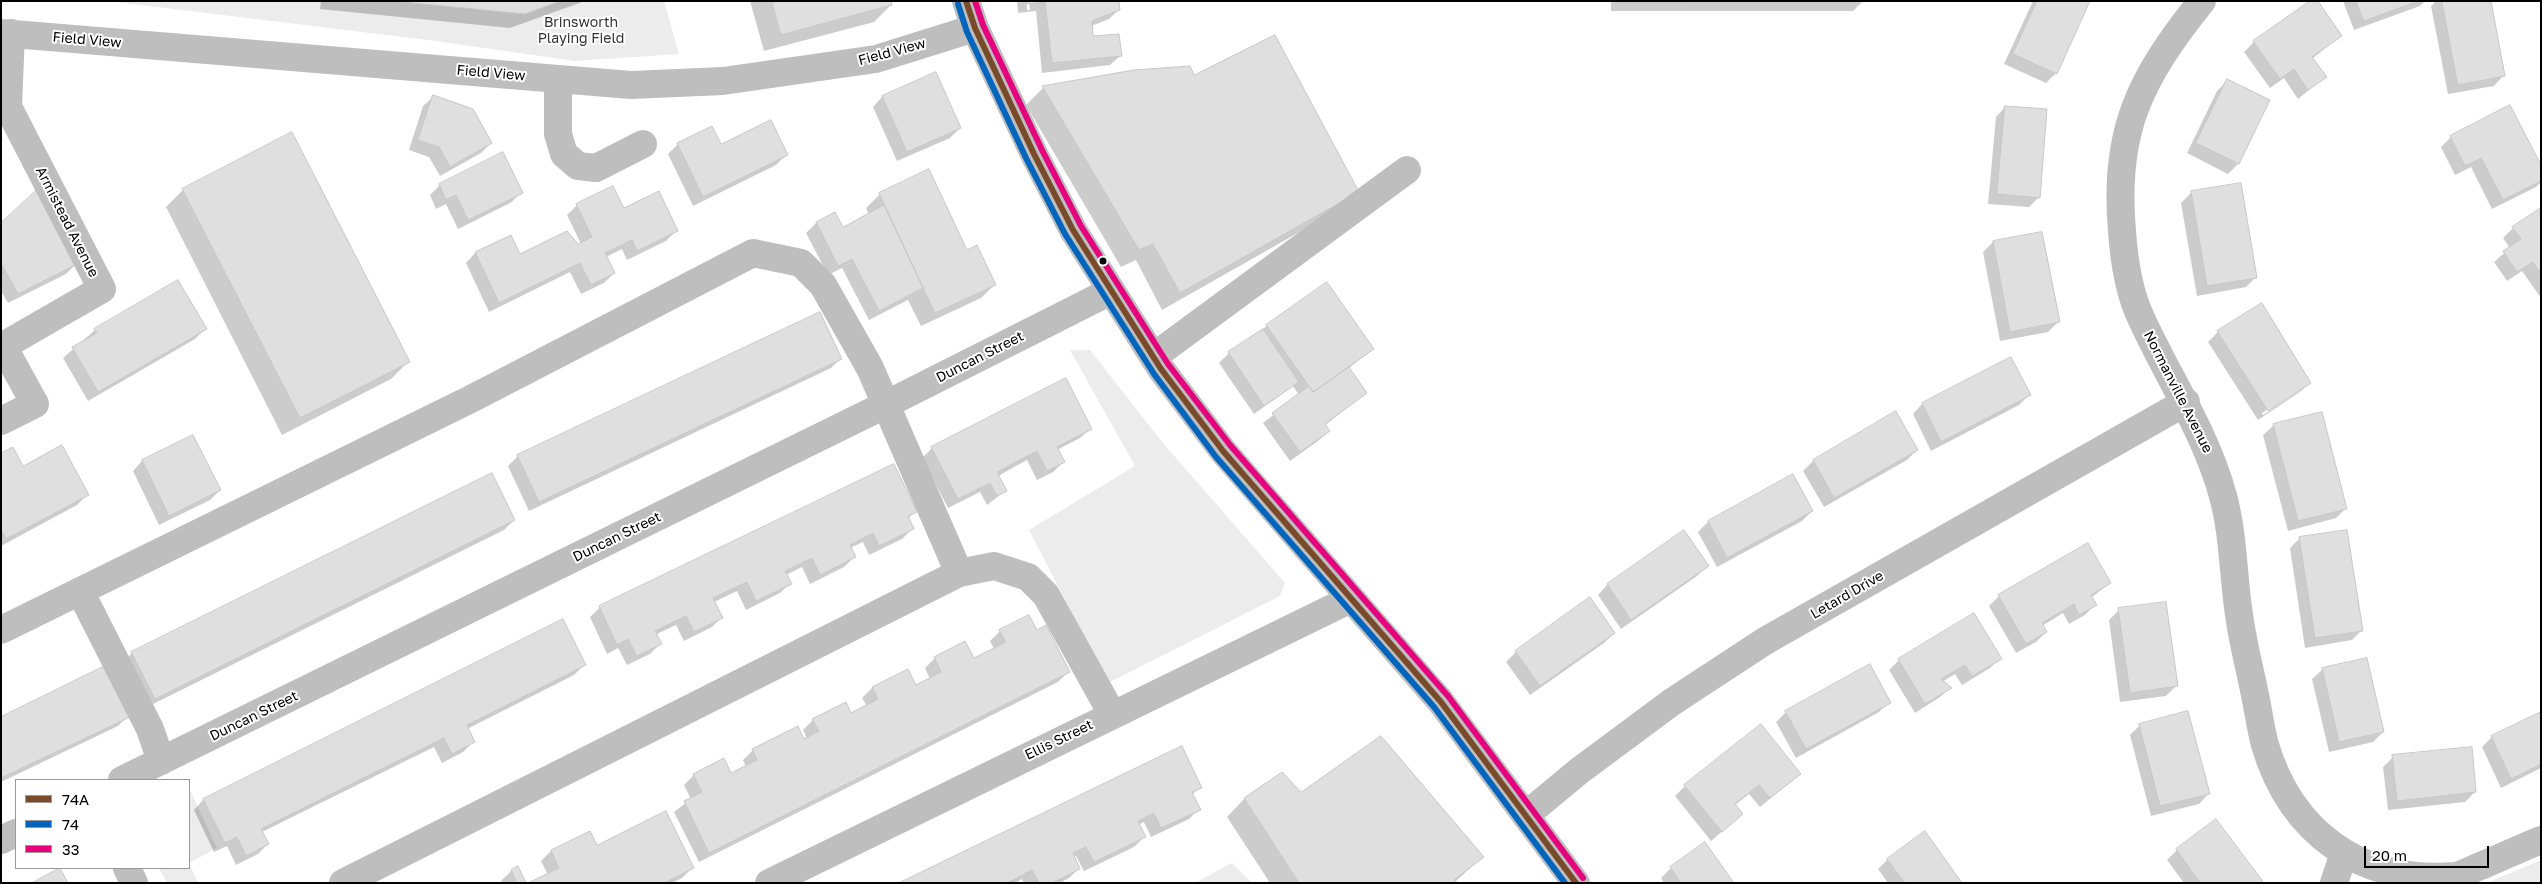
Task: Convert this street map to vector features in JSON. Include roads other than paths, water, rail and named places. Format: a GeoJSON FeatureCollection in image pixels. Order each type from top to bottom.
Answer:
{"type":"FeatureCollection","features":[{"type":"Feature","properties":{"kind":"street"},"geometry":{"type":"LineString","coordinates":[[966,1],[975,28],[1042,171],[1073,230],[1153,356],[1223,451],[1441,702],[1576,883]]}},
{"type":"Feature","properties":{"kind":"street","name":"Normanville Avenue"},"geometry":{"type":"LineString","coordinates":[[2202,1],[2172,38],[2151,73],[2129,121],[2120,167],[2123,244],[2130,283],[2140,317],[2186,402],[2211,457],[2224,500],[2240,621],[2265,746],[2285,791],[2338,871],[2413,879],[2457,876],[2541,840]]}},
{"type":"Feature","properties":{"kind":"street","name":"Field View"},"geometry":{"type":"LineString","coordinates":[[6,33],[631,85],[723,81],[876,59],[975,28]]}},
{"type":"Feature","properties":{"kind":"street","name":"Armistead Avenue"},"geometry":{"type":"LineString","coordinates":[[1,421],[35,404],[3,346],[102,289],[8,107],[6,33]]}},
{"type":"Feature","properties":{"kind":"street"},"geometry":{"type":"LineString","coordinates":[[558,79],[558,134],[564,154],[578,166],[596,168],[643,144]]}},
{"type":"Feature","properties":{"kind":"street"},"geometry":{"type":"LineString","coordinates":[[1153,356],[1407,170]]}},
{"type":"Feature","properties":{"kind":"street"},"geometry":{"type":"LineString","coordinates":[[1,630],[471,398],[753,253],[801,263],[823,285],[870,368],[959,573]]}},
{"type":"Feature","properties":{"kind":"street","name":"Duncan Street"},"geometry":{"type":"LineString","coordinates":[[124,779],[885,405],[1111,291]]}},
{"type":"Feature","properties":{"kind":"street","name":"Letard Drive"},"geometry":{"type":"LineString","coordinates":[[1526,815],[1579,771],[1672,702],[1765,641],[2186,402]]}},
{"type":"Feature","properties":{"kind":"street"},"geometry":{"type":"LineString","coordinates":[[343,883],[959,573],[994,566],[1028,577],[1046,595],[1112,714]]}},
{"type":"Feature","properties":{"kind":"street"},"geometry":{"type":"LineString","coordinates":[[80,591],[150,729],[161,761]]}},
{"type":"Feature","properties":{"kind":"street","name":"Ellis Street"},"geometry":{"type":"LineString","coordinates":[[768,883],[1351,599]]}},
{"type":"Feature","properties":{"kind":"street"},"geometry":{"type":"LineString","coordinates":[[1,840],[15,833]]}},
{"type":"Feature","properties":{"kind":"street"},"geometry":{"type":"LineString","coordinates":[[127,869],[134,883]]}},
{"type":"Feature","properties":{"kind":"park label","name":"Brinsworth Playing Field"},"geometry":{"type":"Point","coordinates":[581,32]}}]}
